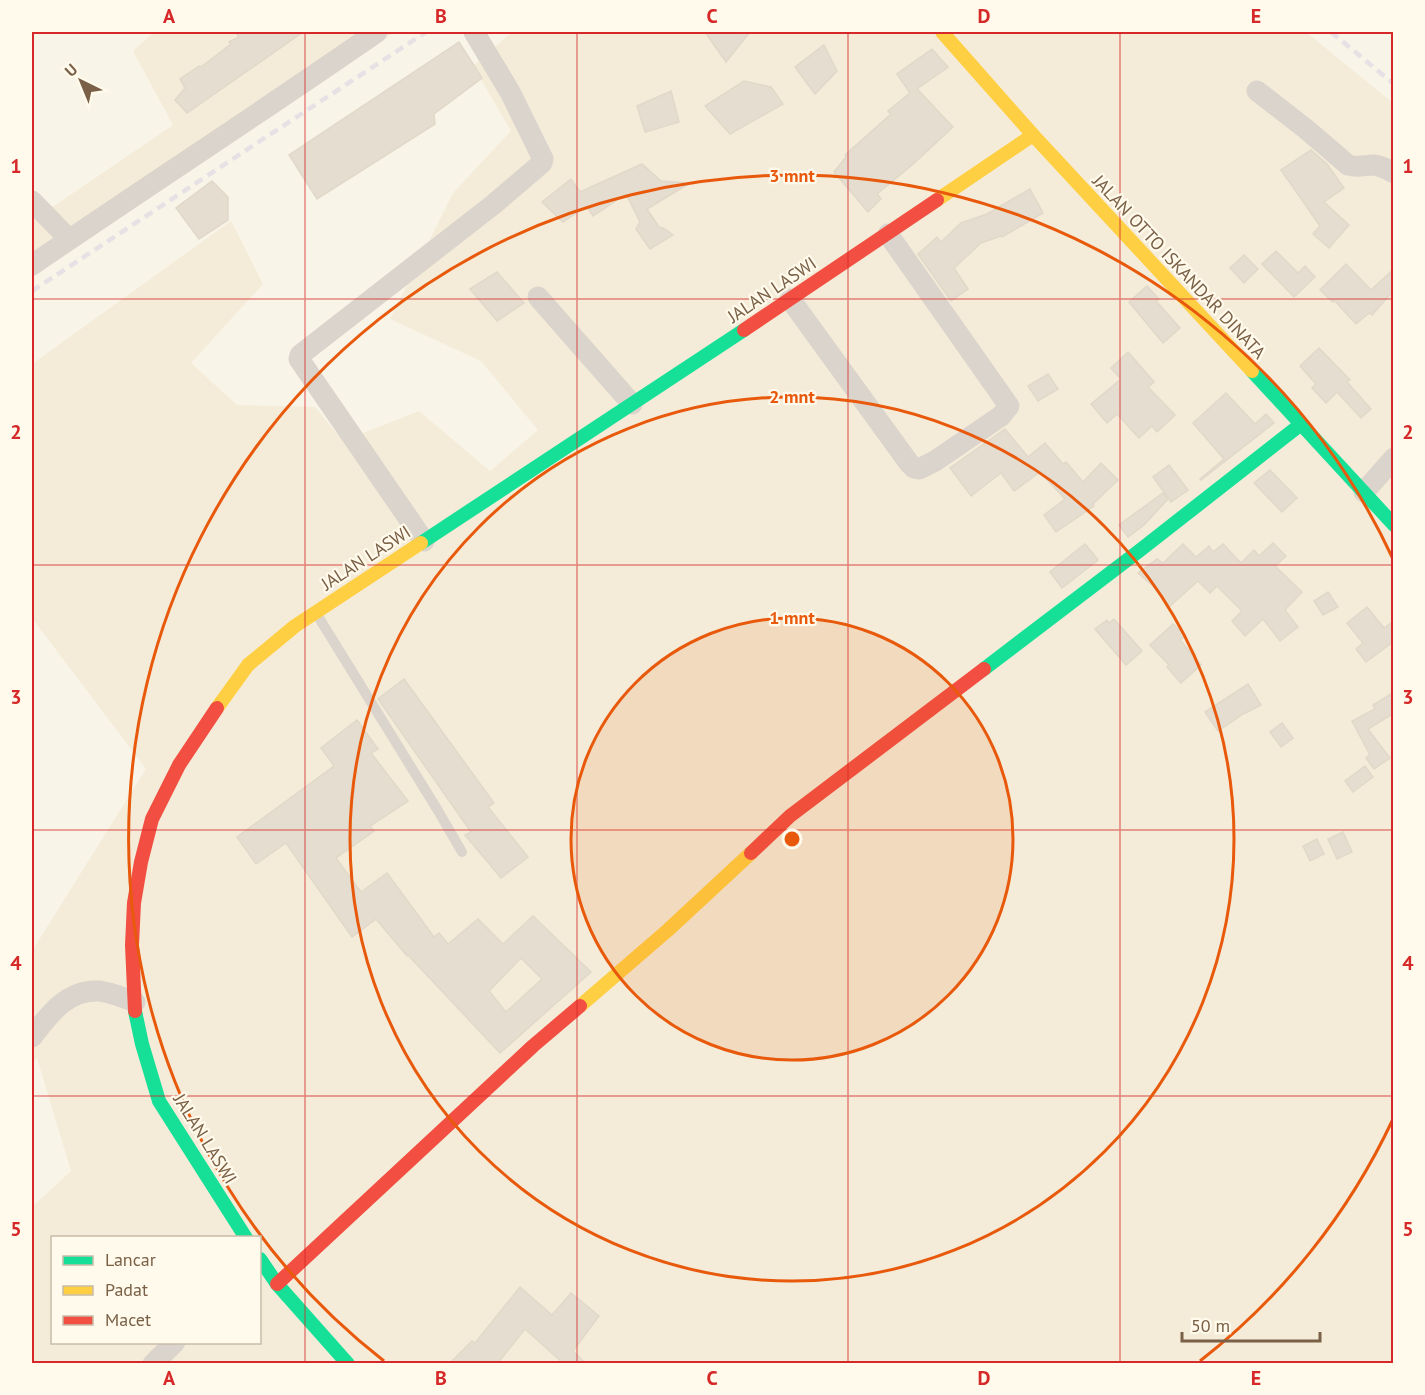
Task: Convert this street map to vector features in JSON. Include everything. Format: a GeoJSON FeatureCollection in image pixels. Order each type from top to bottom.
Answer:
{"type":"FeatureCollection","features":[{"type":"Feature","properties":{"kind":"street"},"geometry":{"type":"LineString","coordinates":[[32,265],[377,32]]}},
{"type":"Feature","properties":{"kind":"street"},"geometry":{"type":"LineString","coordinates":[[424,541],[298,357],[494,204],[542,163],[543,159],[510,92],[474,32]]}},
{"type":"Feature","properties":{"kind":"street","name":"JALAN OTTO ISKANDAR DINATA"},"geometry":{"type":"LineString","coordinates":[[942,32],[1033,135],[1394,525]]}},
{"type":"Feature","properties":{"kind":"street"},"geometry":{"type":"LineString","coordinates":[[1257,91],[1348,165],[1356,167],[1372,165],[1383,167],[1394,173]]}},
{"type":"Feature","properties":{"kind":"street","name":"JALAN LASWI"},"geometry":{"type":"LineString","coordinates":[[245,1236],[159,1101],[135,1015],[132,945],[135,903],[141,862],[152,819],[179,765],[214,711],[248,665],[295,626],[888,234],[1033,135]]}},
{"type":"Feature","properties":{"kind":"street"},"geometry":{"type":"LineString","coordinates":[[32,201],[69,239]]}},
{"type":"Feature","properties":{"kind":"street"},"geometry":{"type":"LineString","coordinates":[[790,299],[914,468],[919,469],[935,461],[982,430],[1001,416],[1009,406],[888,234]]}},
{"type":"Feature","properties":{"kind":"street"},"geometry":{"type":"LineString","coordinates":[[538,297],[632,404]]}},
{"type":"Feature","properties":{"kind":"street"},"geometry":{"type":"LineString","coordinates":[[277,1284],[533,1046],[668,930],[790,816],[1139,551],[1300,425]]}},
{"type":"Feature","properties":{"kind":"street"},"geometry":{"type":"LineString","coordinates":[[1364,492],[1394,458]]}},
{"type":"Feature","properties":{"kind":"street"},"geometry":{"type":"LineString","coordinates":[[32,1037],[50,1013],[64,1000],[82,993],[99,991],[135,1002]]}},
{"type":"Feature","properties":{"kind":"street"},"geometry":{"type":"LineString","coordinates":[[261,1261],[277,1284],[348,1364]]}},
{"type":"Feature","properties":{"kind":"street"},"geometry":{"type":"LineString","coordinates":[[153,1364],[173,1344]]}},
{"type":"Feature","properties":{"kind":"lane"},"geometry":{"type":"LineString","coordinates":[[316,613],[462,852]]}},
{"type":"Feature","properties":{"kind":"shaded area"},"geometry":{"type":"Polygon","coordinates":[[[154,32],[395,32],[32,267],[32,221],[173,125],[133,51],[154,32]]]}},
{"type":"Feature","properties":{"kind":"shaded area"},"geometry":{"type":"Polygon","coordinates":[[[512,32],[1306,32],[1393,103],[1393,1363],[32,1363],[32,1207],[71,1171],[37,1058],[32,1062],[32,951],[146,769],[32,618],[32,364],[231,221],[263,284],[191,363],[237,405],[315,407],[343,441],[419,411],[490,471],[538,430],[481,361],[390,319],[453,193],[511,131],[473,66],[512,32]]]}},
{"type":"Feature","properties":{"kind":"building"},"geometry":{"type":"Polygon","coordinates":[[[235,32],[303,32],[187,113],[175,100],[185,88],[180,79],[199,66],[201,67],[231,44],[229,42],[239,37],[235,32]]]}},
{"type":"Feature","properties":{"kind":"building"},"geometry":{"type":"Polygon","coordinates":[[[705,32],[750,32],[726,62],[705,32]]]}},
{"type":"Feature","properties":{"kind":"building"},"geometry":{"type":"Polygon","coordinates":[[[459,42],[482,78],[434,114],[435,124],[317,199],[289,155],[459,42]]]}},
{"type":"Feature","properties":{"kind":"building"},"geometry":{"type":"Polygon","coordinates":[[[824,45],[837,71],[815,94],[795,67],[824,45]]]}},
{"type":"Feature","properties":{"kind":"building"},"geometry":{"type":"Polygon","coordinates":[[[932,49],[948,67],[917,89],[953,127],[877,194],[881,199],[868,212],[834,172],[846,157],[845,155],[891,114],[888,111],[910,93],[897,74],[932,49]]]}},
{"type":"Feature","properties":{"kind":"building"},"geometry":{"type":"Polygon","coordinates":[[[744,81],[771,87],[783,104],[730,134],[705,106],[744,81]]]}},
{"type":"Feature","properties":{"kind":"building"},"geometry":{"type":"Polygon","coordinates":[[[671,91],[679,122],[645,132],[637,106],[671,91]]]}},
{"type":"Feature","properties":{"kind":"building"},"geometry":{"type":"Polygon","coordinates":[[[1311,150],[1327,164],[1344,188],[1324,202],[1349,225],[1329,248],[1313,234],[1320,226],[1281,170],[1311,150]]]}},
{"type":"Feature","properties":{"kind":"building"},"geometry":{"type":"Polygon","coordinates":[[[642,164],[661,181],[690,183],[647,209],[659,227],[673,235],[650,249],[636,229],[640,222],[626,194],[593,216],[587,206],[563,222],[542,202],[571,179],[580,192],[642,164]]]}},
{"type":"Feature","properties":{"kind":"building"},"geometry":{"type":"Polygon","coordinates":[[[212,181],[228,197],[228,220],[199,239],[176,208],[212,181]]]}},
{"type":"Feature","properties":{"kind":"building"},"geometry":{"type":"Polygon","coordinates":[[[1030,189],[1043,213],[1002,237],[981,243],[954,268],[968,289],[951,301],[918,254],[937,237],[941,242],[961,223],[987,214],[1030,189]]]}},
{"type":"Feature","properties":{"kind":"building"},"geometry":{"type":"Polygon","coordinates":[[[1276,251],[1298,273],[1305,266],[1315,277],[1294,297],[1262,264],[1276,251]]]}},
{"type":"Feature","properties":{"kind":"building"},"geometry":{"type":"Polygon","coordinates":[[[1244,255],[1258,269],[1244,283],[1230,268],[1244,255]]]}},
{"type":"Feature","properties":{"kind":"building"},"geometry":{"type":"Polygon","coordinates":[[[1346,264],[1371,290],[1394,269],[1394,290],[1372,315],[1369,313],[1356,324],[1334,300],[1333,302],[1320,290],[1346,264]]]}},
{"type":"Feature","properties":{"kind":"building"},"geometry":{"type":"Polygon","coordinates":[[[497,272],[524,303],[497,321],[470,289],[497,272]]]}},
{"type":"Feature","properties":{"kind":"building"},"geometry":{"type":"Polygon","coordinates":[[[1147,286],[1159,299],[1156,301],[1180,328],[1163,343],[1129,302],[1147,286]]]}},
{"type":"Feature","properties":{"kind":"building"},"geometry":{"type":"Polygon","coordinates":[[[1319,348],[1350,380],[1347,382],[1371,409],[1361,418],[1337,392],[1326,403],[1312,388],[1316,384],[1300,366],[1319,348]]]}},
{"type":"Feature","properties":{"kind":"building"},"geometry":{"type":"Polygon","coordinates":[[[1128,352],[1154,382],[1148,387],[1175,415],[1157,432],[1152,426],[1139,438],[1117,414],[1107,423],[1091,404],[1121,379],[1111,368],[1128,352]]]}},
{"type":"Feature","properties":{"kind":"building"},"geometry":{"type":"Polygon","coordinates":[[[1048,374],[1058,389],[1038,401],[1028,386],[1048,374]]]}},
{"type":"Feature","properties":{"kind":"building"},"geometry":{"type":"Polygon","coordinates":[[[1226,393],[1255,424],[1266,414],[1274,423],[1201,480],[1224,459],[1193,423],[1226,393]]]}},
{"type":"Feature","properties":{"kind":"building"},"geometry":{"type":"Polygon","coordinates":[[[1005,429],[1028,457],[1045,443],[1083,482],[1101,463],[1118,480],[1093,504],[1094,506],[1056,532],[1044,515],[1065,499],[1040,472],[1014,491],[1001,473],[971,496],[950,468],[1005,429]]]}},
{"type":"Feature","properties":{"kind":"building"},"geometry":{"type":"Polygon","coordinates":[[[1169,465],[1188,490],[1171,502],[1153,477],[1169,465]]]}},
{"type":"Feature","properties":{"kind":"building"},"geometry":{"type":"Polygon","coordinates":[[[1270,470],[1297,498],[1282,512],[1254,483],[1270,470]]]}},
{"type":"Feature","properties":{"kind":"building"},"geometry":{"type":"Polygon","coordinates":[[[1163,493],[1168,499],[1144,525],[1128,537],[1119,525],[1163,493]]]}},
{"type":"Feature","properties":{"kind":"building"},"geometry":{"type":"Polygon","coordinates":[[[1273,543],[1286,556],[1275,566],[1302,592],[1285,610],[1298,627],[1280,641],[1263,619],[1245,636],[1232,621],[1242,611],[1217,586],[1210,593],[1198,581],[1170,606],[1138,573],[1157,559],[1163,563],[1183,544],[1196,557],[1209,546],[1213,552],[1223,544],[1241,563],[1254,550],[1259,556],[1273,543]]]}},
{"type":"Feature","properties":{"kind":"building"},"geometry":{"type":"Polygon","coordinates":[[[1085,544],[1098,560],[1062,588],[1050,572],[1085,544]]]}},
{"type":"Feature","properties":{"kind":"building"},"geometry":{"type":"Polygon","coordinates":[[[1328,592],[1338,607],[1323,615],[1314,601],[1328,592]]]}},
{"type":"Feature","properties":{"kind":"building"},"geometry":{"type":"Polygon","coordinates":[[[1367,607],[1384,628],[1394,621],[1394,641],[1366,662],[1356,649],[1363,643],[1347,623],[1367,607]]]}},
{"type":"Feature","properties":{"kind":"building"},"geometry":{"type":"Polygon","coordinates":[[[1114,619],[1142,651],[1126,665],[1095,629],[1107,620],[1109,623],[1114,619]]]}},
{"type":"Feature","properties":{"kind":"building"},"geometry":{"type":"Polygon","coordinates":[[[1173,624],[1185,636],[1180,640],[1201,665],[1181,683],[1167,667],[1169,665],[1150,645],[1173,624]]]}},
{"type":"Feature","properties":{"kind":"building"},"geometry":{"type":"Polygon","coordinates":[[[404,679],[494,803],[488,807],[528,857],[501,878],[465,835],[471,832],[378,699],[404,679]]]}},
{"type":"Feature","properties":{"kind":"building"},"geometry":{"type":"Polygon","coordinates":[[[1248,684],[1261,705],[1218,731],[1205,712],[1248,684]]]}},
{"type":"Feature","properties":{"kind":"building"},"geometry":{"type":"Polygon","coordinates":[[[1394,692],[1394,713],[1368,729],[1390,758],[1374,769],[1366,758],[1370,755],[1352,721],[1375,709],[1373,705],[1394,692]]]}},
{"type":"Feature","properties":{"kind":"building"},"geometry":{"type":"Polygon","coordinates":[[[357,720],[378,749],[371,753],[408,801],[370,826],[374,831],[336,858],[361,892],[387,873],[434,937],[439,933],[448,944],[478,919],[503,944],[533,916],[591,972],[500,1053],[407,956],[376,919],[352,937],[286,843],[256,864],[237,837],[334,766],[321,748],[357,720]],[[521,958],[489,991],[506,1012],[542,979],[521,958]]]}},
{"type":"Feature","properties":{"kind":"building"},"geometry":{"type":"Polygon","coordinates":[[[1282,723],[1293,738],[1281,747],[1270,732],[1282,723]]]}},
{"type":"Feature","properties":{"kind":"building"},"geometry":{"type":"Polygon","coordinates":[[[1365,766],[1373,777],[1353,792],[1345,781],[1365,766]]]}},
{"type":"Feature","properties":{"kind":"building"},"geometry":{"type":"Polygon","coordinates":[[[1343,832],[1352,852],[1337,859],[1328,839],[1343,832]]]}},
{"type":"Feature","properties":{"kind":"building"},"geometry":{"type":"Polygon","coordinates":[[[1317,839],[1324,854],[1310,861],[1303,846],[1317,839]]]}},
{"type":"Feature","properties":{"kind":"building"},"geometry":{"type":"Polygon","coordinates":[[[520,1287],[552,1315],[571,1293],[599,1316],[573,1351],[586,1364],[564,1364],[525,1329],[497,1364],[449,1364],[472,1341],[475,1343],[520,1287]]]}},
{"type":"Feature","properties":{"kind":"railway"},"geometry":{"type":"LineString","coordinates":[[32,291],[426,32]]}},
{"type":"Feature","properties":{"kind":"railway"},"geometry":{"type":"LineString","coordinates":[[1331,32],[1394,84]]}},
{"type":"Feature","properties":{"kind":"traffic: fast"},"geometry":{"type":"LineString","coordinates":[[421,543],[744,330]]}},
{"type":"Feature","properties":{"kind":"traffic: fast"},"geometry":{"type":"LineString","coordinates":[[1252,371],[1394,525]]}},
{"type":"Feature","properties":{"kind":"traffic: fast"},"geometry":{"type":"LineString","coordinates":[[984,669],[1300,425]]}},
{"type":"Feature","properties":{"kind":"traffic: fast"},"geometry":{"type":"LineString","coordinates":[[135,1011],[159,1101],[245,1236]]}},
{"type":"Feature","properties":{"kind":"traffic: fast"},"geometry":{"type":"LineString","coordinates":[[261,1260],[277,1284],[348,1364]]}},
{"type":"Feature","properties":{"kind":"traffic: slow"},"geometry":{"type":"LineString","coordinates":[[942,32],[1033,135],[1252,371]]}},
{"type":"Feature","properties":{"kind":"traffic: slow"},"geometry":{"type":"LineString","coordinates":[[937,200],[1033,135]]}},
{"type":"Feature","properties":{"kind":"traffic: slow"},"geometry":{"type":"LineString","coordinates":[[217,708],[248,665],[295,626],[421,543]]}},
{"type":"Feature","properties":{"kind":"traffic: slow"},"geometry":{"type":"LineString","coordinates":[[580,1006],[668,930],[751,853]]}},
{"type":"Feature","properties":{"kind":"traffic: jam"},"geometry":{"type":"LineString","coordinates":[[744,330],[937,200]]}},
{"type":"Feature","properties":{"kind":"traffic: jam"},"geometry":{"type":"LineString","coordinates":[[751,853],[790,816],[984,669]]}},
{"type":"Feature","properties":{"kind":"traffic: jam"},"geometry":{"type":"LineString","coordinates":[[135,1011],[132,945],[134,903],[152,819],[179,765],[217,708]]}},
{"type":"Feature","properties":{"kind":"traffic: jam"},"geometry":{"type":"LineString","coordinates":[[277,1284],[533,1046],[580,1006]]}}]}
